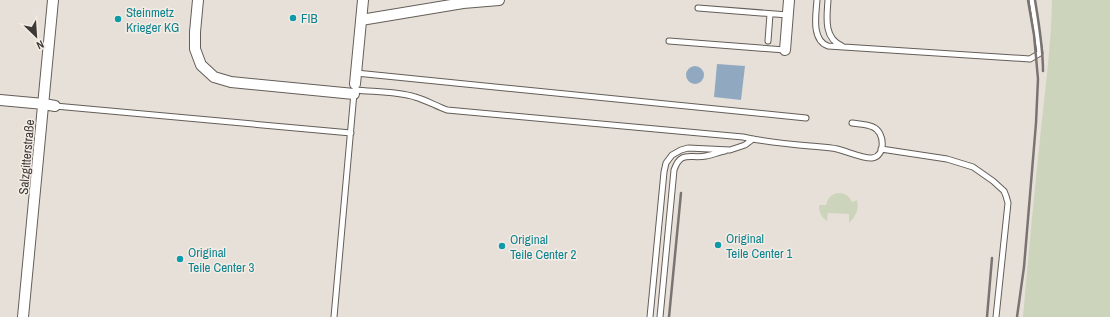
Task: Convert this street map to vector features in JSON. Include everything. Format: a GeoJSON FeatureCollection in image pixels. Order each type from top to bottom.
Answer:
{"type":"FeatureCollection","features":[{"type":"Feature","properties":{"kind":"street","name":"Salzgitterstraße"},"geometry":{"type":"LineString","coordinates":[[23,317],[53,0]]}},
{"type":"Feature","properties":{"kind":"street"},"geometry":{"type":"LineString","coordinates":[[198,0],[195,49],[201,65],[214,77],[231,82],[355,89],[363,0]]}},
{"type":"Feature","properties":{"kind":"street"},"geometry":{"type":"LineString","coordinates":[[361,20],[463,1],[499,0]]}},
{"type":"Feature","properties":{"kind":"street"},"geometry":{"type":"LineString","coordinates":[[785,50],[789,0]]}},
{"type":"Feature","properties":{"kind":"street"},"geometry":{"type":"LineString","coordinates":[[0,100],[55,106]]}},
{"type":"Feature","properties":{"kind":"lane"},"geometry":{"type":"LineString","coordinates":[[817,0],[817,37],[828,46],[1030,59],[1040,53],[1032,0]]}},
{"type":"Feature","properties":{"kind":"lane"},"geometry":{"type":"LineString","coordinates":[[828,0],[827,26],[829,33],[832,39],[844,47]]}},
{"type":"Feature","properties":{"kind":"lane"},"geometry":{"type":"LineString","coordinates":[[698,8],[788,15]]}},
{"type":"Feature","properties":{"kind":"lane"},"geometry":{"type":"LineString","coordinates":[[768,41],[770,14]]}},
{"type":"Feature","properties":{"kind":"lane"},"geometry":{"type":"LineString","coordinates":[[669,41],[785,50]]}},
{"type":"Feature","properties":{"kind":"lane"},"geometry":{"type":"LineString","coordinates":[[356,73],[806,118]]}},
{"type":"Feature","properties":{"kind":"lane"},"geometry":{"type":"LineString","coordinates":[[334,317],[355,89],[413,96],[447,110],[743,137],[763,141],[836,148],[870,158],[875,158],[882,148],[882,137],[878,131],[873,127],[852,124]]}},
{"type":"Feature","properties":{"kind":"lane"},"geometry":{"type":"LineString","coordinates":[[55,106],[351,133]]}},
{"type":"Feature","properties":{"kind":"lane"},"geometry":{"type":"LineString","coordinates":[[660,317],[674,170],[676,163],[685,157],[704,156],[730,150],[745,145],[753,139]]}},
{"type":"Feature","properties":{"kind":"lane"},"geometry":{"type":"LineString","coordinates":[[650,317],[663,180],[666,163],[672,155],[688,148],[730,150]]}},
{"type":"Feature","properties":{"kind":"lane"},"geometry":{"type":"LineString","coordinates":[[882,148],[948,159],[973,167],[1004,191],[1008,203],[996,317]]}},
{"type":"Feature","properties":{"kind":"green space"},"geometry":{"type":"Polygon","coordinates":[[[1052,0],[1110,0],[1110,317],[1023,317],[1049,55],[1052,0]]]}},
{"type":"Feature","properties":{"kind":"green space"},"geometry":{"type":"Polygon","coordinates":[[[838,193],[846,195],[852,202],[857,200],[858,207],[856,213],[849,223],[849,214],[828,213],[827,221],[823,218],[820,212],[819,205],[826,205],[830,197],[838,193]]]}},
{"type":"Feature","properties":{"kind":"water"},"geometry":{"type":"Polygon","coordinates":[[[717,64],[745,66],[741,100],[714,97],[717,64]]]}},
{"type":"Feature","properties":{"kind":"water"},"geometry":{"type":"Polygon","coordinates":[[[695,66],[701,69],[704,75],[701,81],[695,84],[689,81],[686,75],[689,69],[695,66]]]}},
{"type":"Feature","properties":{"kind":"railway"},"geometry":{"type":"LineString","coordinates":[[1017,317],[1024,267],[1036,123],[1038,79],[1034,35],[1028,0]]}},
{"type":"Feature","properties":{"kind":"railway"},"geometry":{"type":"LineString","coordinates":[[1035,0],[1042,44],[1043,71]]}},
{"type":"Feature","properties":{"kind":"railway"},"geometry":{"type":"LineString","coordinates":[[669,317],[681,193]]}},
{"type":"Feature","properties":{"kind":"railway"},"geometry":{"type":"LineString","coordinates":[[987,317],[992,258]]}},
{"type":"Feature","properties":{"kind":"place","name":"FIB"},"geometry":{"type":"Point","coordinates":[293,18]}},
{"type":"Feature","properties":{"kind":"place","name":"Steinmetz Krieger KG"},"geometry":{"type":"Point","coordinates":[118,19]}},
{"type":"Feature","properties":{"kind":"place","name":"Original Teile Center 1"},"geometry":{"type":"Point","coordinates":[718,245]}},
{"type":"Feature","properties":{"kind":"place","name":"Original Teile Center 2"},"geometry":{"type":"Point","coordinates":[502,246]}},
{"type":"Feature","properties":{"kind":"place","name":"Original Teile Center 3"},"geometry":{"type":"Point","coordinates":[180,259]}}]}
